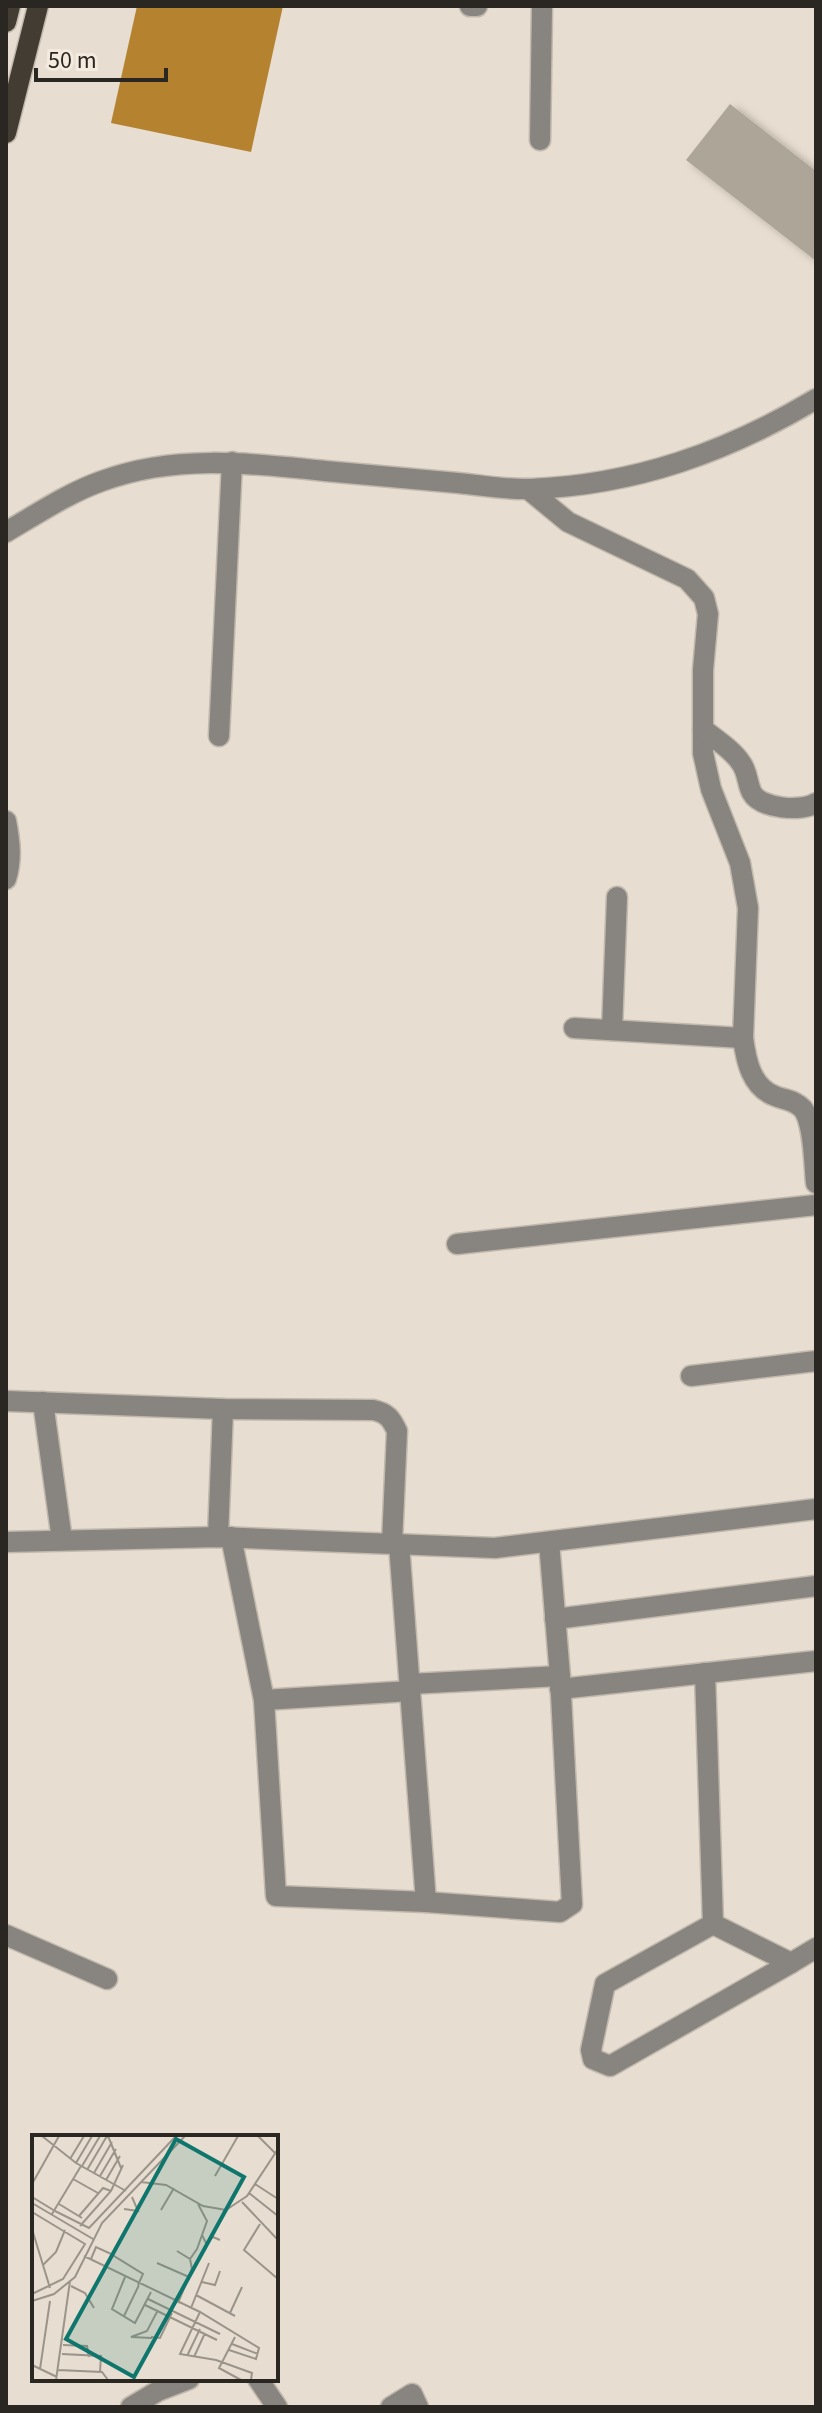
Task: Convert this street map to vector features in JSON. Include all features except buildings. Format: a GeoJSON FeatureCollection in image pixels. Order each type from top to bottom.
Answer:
{"type":"FeatureCollection","features":[{"type":"Feature","properties":{"kind":"main road"},"geometry":{"type":"LineString","coordinates":[[6,22],[10,6]]}},
{"type":"Feature","properties":{"kind":"main road"},"geometry":{"type":"LineString","coordinates":[[6,133],[38,6]]}},
{"type":"Feature","properties":{"kind":"street"},"geometry":{"type":"LineString","coordinates":[[470,6],[477,6]]}},
{"type":"Feature","properties":{"kind":"street"},"geometry":{"type":"LineString","coordinates":[[540,140],[542,6]]}},
{"type":"Feature","properties":{"kind":"street"},"geometry":{"type":"LineString","coordinates":[[6,532],[103,480],[181,464],[232,462],[528,489],[588,484],[657,470],[716,450],[771,425],[816,399]]}},
{"type":"Feature","properties":{"kind":"street"},"geometry":{"type":"LineString","coordinates":[[219,736],[232,462]]}},
{"type":"Feature","properties":{"kind":"street"},"geometry":{"type":"LineString","coordinates":[[528,489],[568,522],[687,579],[704,598],[708,614],[703,670],[703,753],[711,789],[740,863],[747,897],[743,1038],[747,1064],[762,1089],[793,1101],[809,1120],[816,1183]]}},
{"type":"Feature","properties":{"kind":"street"},"geometry":{"type":"LineString","coordinates":[[703,729],[742,763],[753,796],[761,803],[799,809],[816,803]]}},
{"type":"Feature","properties":{"kind":"street"},"geometry":{"type":"LineString","coordinates":[[6,821],[11,864],[6,879]]}},
{"type":"Feature","properties":{"kind":"street"},"geometry":{"type":"LineString","coordinates":[[612,1030],[617,897]]}},
{"type":"Feature","properties":{"kind":"street"},"geometry":{"type":"LineString","coordinates":[[574,1028],[743,1038]]}},
{"type":"Feature","properties":{"kind":"street"},"geometry":{"type":"LineString","coordinates":[[457,1244],[816,1205]]}},
{"type":"Feature","properties":{"kind":"street"},"geometry":{"type":"LineString","coordinates":[[691,1376],[816,1361]]}},
{"type":"Feature","properties":{"kind":"street"},"geometry":{"type":"LineString","coordinates":[[6,1401],[223,1409],[373,1410],[386,1413],[397,1431],[395,1543],[410,1687],[426,1902]]}},
{"type":"Feature","properties":{"kind":"street"},"geometry":{"type":"LineString","coordinates":[[43,1402],[62,1540]]}},
{"type":"Feature","properties":{"kind":"street"},"geometry":{"type":"LineString","coordinates":[[223,1409],[224,1537],[264,1700],[276,1896],[426,1902],[560,1912],[572,1904],[549,1542]]}},
{"type":"Feature","properties":{"kind":"street"},"geometry":{"type":"LineString","coordinates":[[6,1542],[224,1537],[495,1548],[816,1509]]}},
{"type":"Feature","properties":{"kind":"street"},"geometry":{"type":"LineString","coordinates":[[555,1619],[816,1586]]}},
{"type":"Feature","properties":{"kind":"street"},"geometry":{"type":"LineString","coordinates":[[264,1700],[410,1687],[705,1673],[816,1661]]}},
{"type":"Feature","properties":{"kind":"street"},"geometry":{"type":"LineString","coordinates":[[705,1673],[713,1924]]}},
{"type":"Feature","properties":{"kind":"street"},"geometry":{"type":"LineString","coordinates":[[713,1924],[791,1963]]}},
{"type":"Feature","properties":{"kind":"street"},"geometry":{"type":"LineString","coordinates":[[713,1924],[605,1984],[591,2050],[593,2059],[610,2066],[816,1948]]}},
{"type":"Feature","properties":{"kind":"street"},"geometry":{"type":"LineString","coordinates":[[6,1935],[107,1979]]}},
{"type":"Feature","properties":{"kind":"street"},"geometry":{"type":"LineString","coordinates":[[131,2407],[158,2391],[184,2381]]}},
{"type":"Feature","properties":{"kind":"street"},"geometry":{"type":"LineString","coordinates":[[259,2381],[277,2407]]}},
{"type":"Feature","properties":{"kind":"street"},"geometry":{"type":"LineString","coordinates":[[391,2407],[412,2394],[418,2407]]}},
{"type":"Feature","properties":{"kind":"shaded area"},"geometry":{"type":"Polygon","coordinates":[[[137,6],[283,6],[251,152],[111,123],[137,6]]]}}]}
